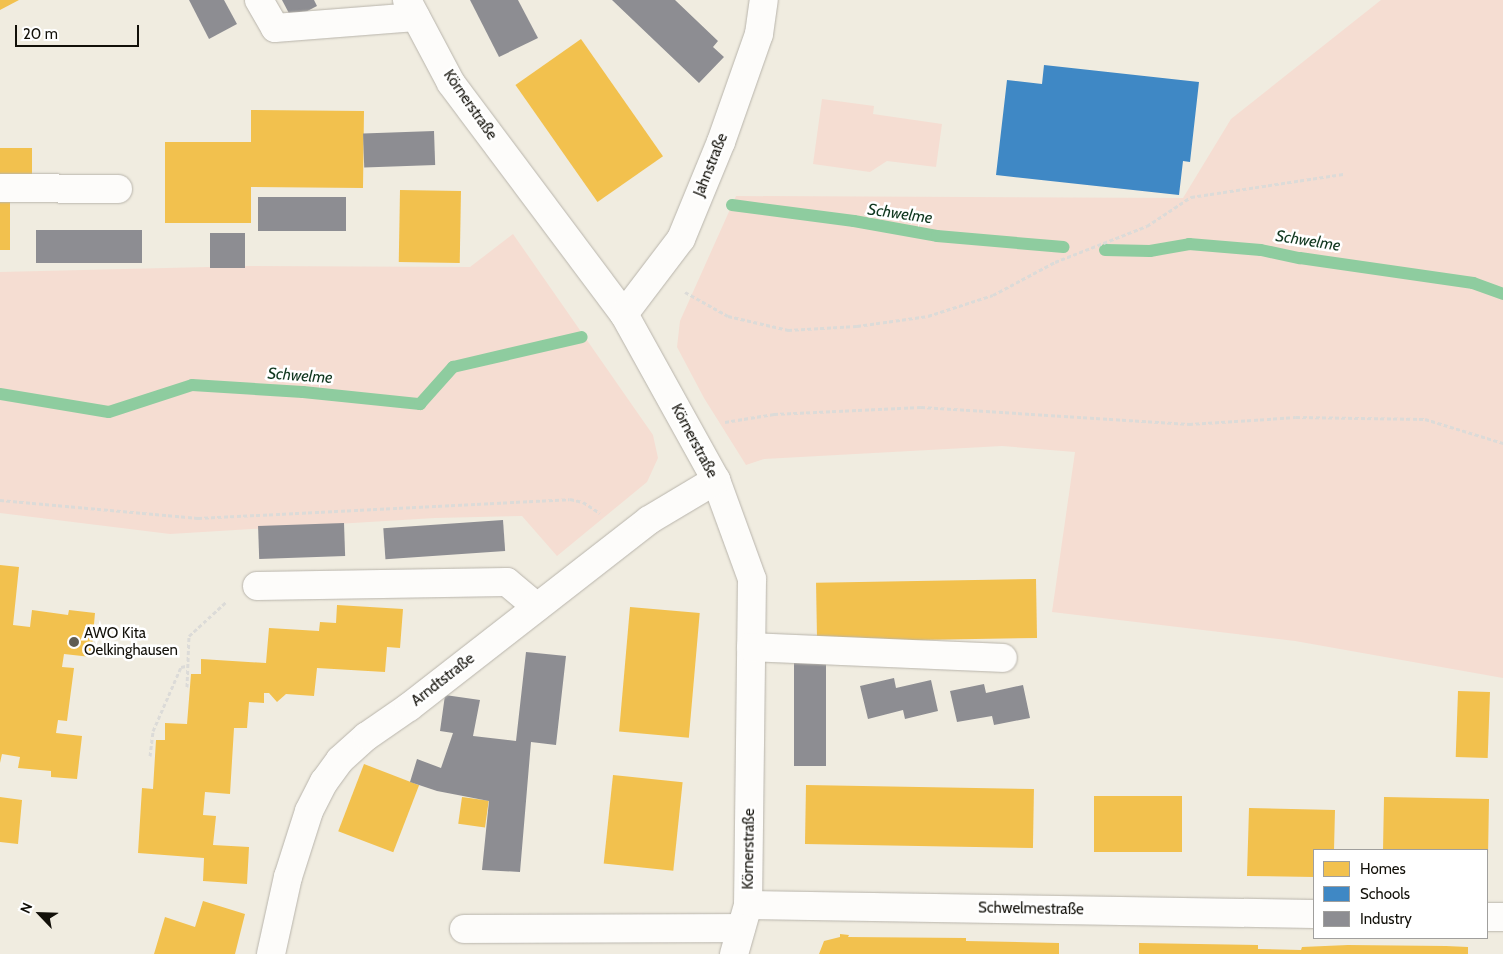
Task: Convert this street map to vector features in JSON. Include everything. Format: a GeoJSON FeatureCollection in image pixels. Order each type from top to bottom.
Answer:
{"type":"FeatureCollection","features":[{"type":"Feature","properties":{"kind":"street"},"geometry":{"type":"LineString","coordinates":[[259,0],[275,28],[412,8]]}},
{"type":"Feature","properties":{"kind":"street","name":"Jahnstraße"},"geometry":{"type":"LineString","coordinates":[[624,314],[680,239],[721,142],[759,34],[764,0]]}},
{"type":"Feature","properties":{"kind":"street","name":"Körnerstraße"},"geometry":{"type":"LineString","coordinates":[[412,8],[451,82],[624,314],[716,480],[752,579],[745,916],[734,954]]}},
{"type":"Feature","properties":{"kind":"street"},"geometry":{"type":"LineString","coordinates":[[0,188],[118,189]]}},
{"type":"Feature","properties":{"kind":"street","name":"Arndtstraße"},"geometry":{"type":"LineString","coordinates":[[271,954],[288,877],[309,811],[324,782],[340,760],[367,736],[409,707],[625,538],[650,520],[716,480]]}},
{"type":"Feature","properties":{"kind":"street"},"geometry":{"type":"LineString","coordinates":[[257,586],[507,582],[537,606]]}},
{"type":"Feature","properties":{"kind":"street"},"geometry":{"type":"LineString","coordinates":[[751,647],[1003,658]]}},
{"type":"Feature","properties":{"kind":"street","name":"Schwelmestraße"},"geometry":{"type":"LineString","coordinates":[[464,929],[745,916],[1313,914]]}},
{"type":"Feature","properties":{"kind":"street"},"geometry":{"type":"LineString","coordinates":[[1488,916],[1503,917]]}},
{"type":"Feature","properties":{"kind":"path"},"geometry":{"type":"LineString","coordinates":[[656,271],[683,290],[728,316],[788,330],[857,326],[928,316],[993,295],[1055,262],[1148,226],[1191,197],[1343,174]]}},
{"type":"Feature","properties":{"kind":"path"},"geometry":{"type":"LineString","coordinates":[[687,428],[774,414],[921,407],[1190,424],[1296,417],[1425,419],[1503,443]]}},
{"type":"Feature","properties":{"kind":"path"},"geometry":{"type":"LineString","coordinates":[[0,500],[198,518],[570,499],[583,502],[598,511],[625,538]]}},
{"type":"Feature","properties":{"kind":"path"},"geometry":{"type":"LineString","coordinates":[[186,687],[189,636],[239,590],[257,586]]}},
{"type":"Feature","properties":{"kind":"path"},"geometry":{"type":"LineString","coordinates":[[150,756],[153,731],[181,666],[186,666]]}},
{"type":"Feature","properties":{"kind":"shaded area"},"geometry":{"type":"Polygon","coordinates":[[[1381,0],[1503,0],[1503,678],[1295,641],[1052,612],[1075,452],[1002,446],[764,459],[746,465],[704,398],[677,347],[680,321],[736,196],[1183,198],[1231,119],[1381,0]]]}},
{"type":"Feature","properties":{"kind":"shaded area"},"geometry":{"type":"Polygon","coordinates":[[[822,99],[874,106],[873,114],[942,124],[936,167],[887,161],[870,172],[813,164],[822,99]]]}},
{"type":"Feature","properties":{"kind":"shaded area"},"geometry":{"type":"Polygon","coordinates":[[[513,234],[653,435],[658,458],[647,482],[557,556],[522,516],[435,518],[170,534],[0,513],[0,272],[249,266],[470,267],[513,234]]]}},
{"type":"Feature","properties":{"kind":"building: Homes"},"geometry":{"type":"Polygon","coordinates":[[[0,0],[19,0],[0,10],[0,0]]]}},
{"type":"Feature","properties":{"kind":"building: Homes"},"geometry":{"type":"Polygon","coordinates":[[[581,39],[663,156],[597,202],[515,85],[581,39]]]}},
{"type":"Feature","properties":{"kind":"building: Homes"},"geometry":{"type":"Polygon","coordinates":[[[251,110],[364,111],[363,188],[251,187],[251,223],[165,223],[165,142],[251,142],[251,110]]]}},
{"type":"Feature","properties":{"kind":"building: Homes"},"geometry":{"type":"Polygon","coordinates":[[[0,148],[32,148],[32,174],[0,174],[0,148]]]}},
{"type":"Feature","properties":{"kind":"building: Homes"},"geometry":{"type":"Polygon","coordinates":[[[400,190],[461,191],[460,263],[399,262],[400,190]]]}},
{"type":"Feature","properties":{"kind":"building: Homes"},"geometry":{"type":"Polygon","coordinates":[[[0,194],[10,194],[10,250],[0,250],[0,194]]]}},
{"type":"Feature","properties":{"kind":"building: Homes"},"geometry":{"type":"Polygon","coordinates":[[[0,565],[19,567],[13,625],[30,627],[32,610],[68,615],[69,610],[95,613],[91,657],[64,654],[62,667],[74,668],[67,721],[58,720],[56,733],[82,736],[77,779],[51,777],[51,771],[18,768],[20,757],[2,754],[0,763],[0,565]]]}},
{"type":"Feature","properties":{"kind":"building: Homes"},"geometry":{"type":"Polygon","coordinates":[[[1036,579],[1037,638],[817,642],[816,583],[1036,579]]]}},
{"type":"Feature","properties":{"kind":"building: Homes"},"geometry":{"type":"Polygon","coordinates":[[[337,605],[403,609],[400,648],[387,647],[385,672],[317,668],[314,696],[286,694],[277,702],[269,693],[264,693],[264,703],[249,702],[247,728],[234,728],[230,794],[205,792],[203,815],[216,816],[213,845],[249,847],[247,884],[203,881],[204,858],[138,853],[142,788],[153,789],[156,740],[165,740],[165,723],[187,724],[191,674],[201,674],[201,659],[266,663],[269,628],[319,631],[320,622],[336,623],[337,605]]]}},
{"type":"Feature","properties":{"kind":"building: Homes"},"geometry":{"type":"Polygon","coordinates":[[[630,607],[700,613],[689,738],[619,732],[630,607]]]}},
{"type":"Feature","properties":{"kind":"building: Homes"},"geometry":{"type":"Polygon","coordinates":[[[1458,691],[1490,692],[1488,758],[1456,757],[1458,691]]]}},
{"type":"Feature","properties":{"kind":"building: Homes"},"geometry":{"type":"Polygon","coordinates":[[[364,764],[419,785],[393,852],[338,831],[364,764]]]}},
{"type":"Feature","properties":{"kind":"building: Homes"},"geometry":{"type":"Polygon","coordinates":[[[613,775],[683,782],[673,871],[604,864],[613,775]]]}},
{"type":"Feature","properties":{"kind":"building: Homes"},"geometry":{"type":"Polygon","coordinates":[[[806,785],[1034,789],[1033,848],[805,844],[806,785]]]}},
{"type":"Feature","properties":{"kind":"building: Homes"},"geometry":{"type":"Polygon","coordinates":[[[1094,796],[1182,796],[1182,852],[1094,852],[1094,796]]]}},
{"type":"Feature","properties":{"kind":"building: Homes"},"geometry":{"type":"Polygon","coordinates":[[[0,797],[22,800],[18,844],[0,842],[0,797]]]}},
{"type":"Feature","properties":{"kind":"building: Homes"},"geometry":{"type":"Polygon","coordinates":[[[462,797],[489,801],[485,827],[458,824],[462,797]]]}},
{"type":"Feature","properties":{"kind":"building: Homes"},"geometry":{"type":"Polygon","coordinates":[[[1384,797],[1489,799],[1488,856],[1488,849],[1383,849],[1384,797]]]}},
{"type":"Feature","properties":{"kind":"building: Homes"},"geometry":{"type":"Polygon","coordinates":[[[1249,808],[1335,810],[1334,849],[1313,849],[1313,877],[1247,876],[1249,808]]]}},
{"type":"Feature","properties":{"kind":"building: Homes"},"geometry":{"type":"Polygon","coordinates":[[[203,901],[245,914],[235,954],[154,954],[165,917],[195,927],[203,901]]]}},
{"type":"Feature","properties":{"kind":"building: Homes"},"geometry":{"type":"Polygon","coordinates":[[[840,934],[849,935],[848,937],[966,938],[966,941],[1059,943],[1059,954],[819,954],[824,941],[840,937],[840,934]]]}},
{"type":"Feature","properties":{"kind":"building: Homes"},"geometry":{"type":"Polygon","coordinates":[[[1139,943],[1258,945],[1258,949],[1301,950],[1302,947],[1348,945],[1446,946],[1468,947],[1468,954],[1139,954],[1139,943]]]}},
{"type":"Feature","properties":{"kind":"building: Schools"},"geometry":{"type":"Polygon","coordinates":[[[1044,65],[1199,82],[1190,162],[1183,161],[1179,195],[996,175],[1007,80],[1042,84],[1044,65]]]}},
{"type":"Feature","properties":{"kind":"building: Industry"},"geometry":{"type":"Polygon","coordinates":[[[189,0],[224,0],[237,24],[209,39],[189,0]]]}},
{"type":"Feature","properties":{"kind":"building: Industry"},"geometry":{"type":"Polygon","coordinates":[[[282,0],[314,0],[317,6],[292,19],[282,0]]]}},
{"type":"Feature","properties":{"kind":"building: Industry"},"geometry":{"type":"Polygon","coordinates":[[[470,0],[518,0],[538,38],[499,57],[470,0]]]}},
{"type":"Feature","properties":{"kind":"building: Industry"},"geometry":{"type":"Polygon","coordinates":[[[612,0],[675,0],[718,41],[713,47],[724,57],[699,83],[612,0]]]}},
{"type":"Feature","properties":{"kind":"building: Industry"},"geometry":{"type":"Polygon","coordinates":[[[434,131],[435,165],[364,167],[363,133],[434,131]]]}},
{"type":"Feature","properties":{"kind":"building: Industry"},"geometry":{"type":"Polygon","coordinates":[[[258,197],[346,197],[346,231],[258,231],[258,197]]]}},
{"type":"Feature","properties":{"kind":"building: Industry"},"geometry":{"type":"Polygon","coordinates":[[[36,230],[142,230],[142,263],[36,263],[36,230]]]}},
{"type":"Feature","properties":{"kind":"building: Industry"},"geometry":{"type":"Polygon","coordinates":[[[210,233],[245,233],[245,268],[210,268],[210,233]]]}},
{"type":"Feature","properties":{"kind":"building: Industry"},"geometry":{"type":"Polygon","coordinates":[[[503,520],[505,551],[385,559],[383,528],[503,520]]]}},
{"type":"Feature","properties":{"kind":"building: Industry"},"geometry":{"type":"Polygon","coordinates":[[[344,523],[345,556],[259,559],[258,526],[344,523]]]}},
{"type":"Feature","properties":{"kind":"building: Industry"},"geometry":{"type":"Polygon","coordinates":[[[526,652],[566,656],[556,745],[531,742],[520,872],[482,870],[489,801],[437,791],[410,782],[417,759],[441,768],[453,733],[440,731],[445,695],[480,700],[473,736],[516,741],[526,652]]]}},
{"type":"Feature","properties":{"kind":"building: Industry"},"geometry":{"type":"Polygon","coordinates":[[[794,663],[826,663],[826,766],[794,766],[794,663]]]}},
{"type":"Feature","properties":{"kind":"building: Industry"},"geometry":{"type":"Polygon","coordinates":[[[894,678],[896,688],[931,680],[938,711],[905,719],[903,710],[868,719],[860,686],[894,678]]]}},
{"type":"Feature","properties":{"kind":"building: Industry"},"geometry":{"type":"Polygon","coordinates":[[[984,684],[986,693],[1023,685],[1030,718],[994,725],[992,716],[957,722],[950,691],[984,684]]]}},
{"type":"Feature","properties":{"kind":"waterway","name":"Schwelme"},"geometry":{"type":"LineString","coordinates":[[732,205],[854,221],[937,236],[1064,247]]}},
{"type":"Feature","properties":{"kind":"waterway","name":"Schwelme"},"geometry":{"type":"LineString","coordinates":[[1105,250],[1150,251],[1189,244],[1261,250],[1300,258],[1473,283],[1503,294]]}},
{"type":"Feature","properties":{"kind":"waterway","name":"Schwelme"},"geometry":{"type":"LineString","coordinates":[[0,394],[109,412],[192,385],[303,392],[420,404],[453,367],[582,337]]}},
{"type":"Feature","properties":{"kind":"place","name":"AWO Kita Oelkinghausen"},"geometry":{"type":"Point","coordinates":[74,642]}}]}
